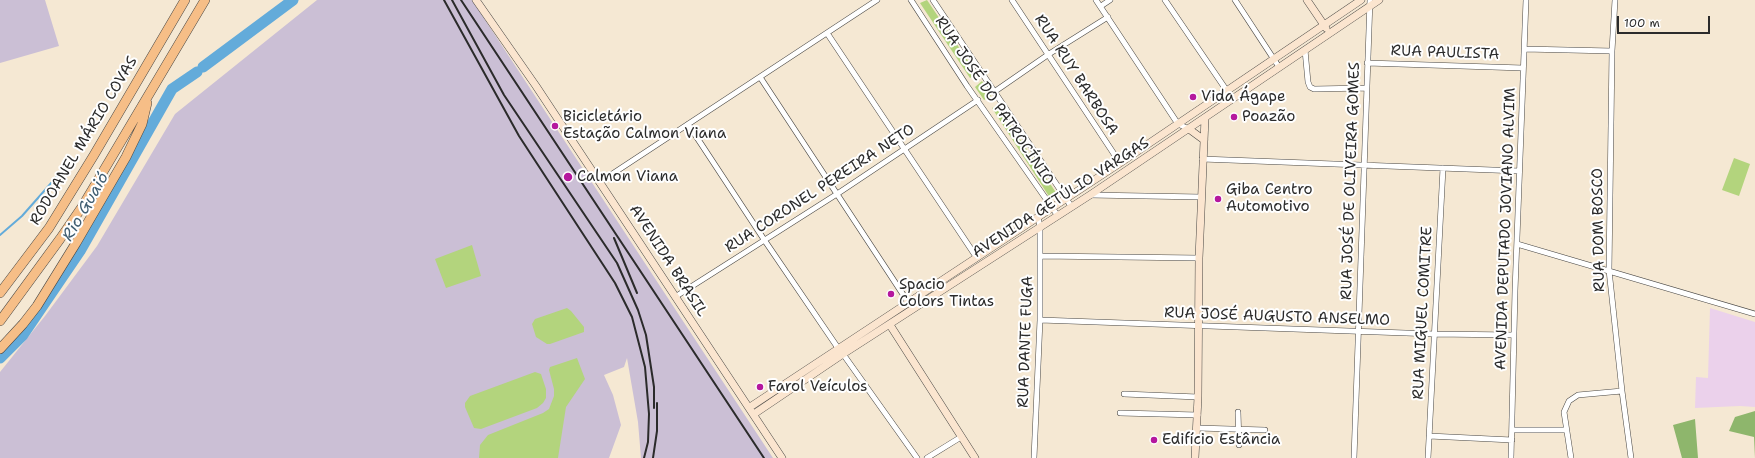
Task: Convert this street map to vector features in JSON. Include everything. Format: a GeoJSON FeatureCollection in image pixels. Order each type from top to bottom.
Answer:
{"type":"FeatureCollection","features":[{"type":"Feature","properties":{"kind":"highway","name":"RODOANEL MÁRIO COVAS"},"geometry":{"type":"LineString","coordinates":[[0,293],[53,221],[94,155],[185,0]]}},
{"type":"Feature","properties":{"kind":"highway","name":"RODOANEL MÁRIO COVAS"},"geometry":{"type":"LineString","coordinates":[[0,321],[82,207],[205,0]]}},
{"type":"Feature","properties":{"kind":"highway"},"geometry":{"type":"LineString","coordinates":[[0,349],[37,306],[111,184],[142,124],[149,96]]}},
{"type":"Feature","properties":{"kind":"main road","name":"AVENIDA BRASIL"},"geometry":{"type":"LineString","coordinates":[[476,0],[600,182],[782,458]]}},
{"type":"Feature","properties":{"kind":"main road"},"geometry":{"type":"LineString","coordinates":[[1307,0],[1330,33]]}},
{"type":"Feature","properties":{"kind":"main road","name":"AVENIDA GETÚLIO VARGAS"},"geometry":{"type":"LineString","coordinates":[[752,411],[841,351],[908,302],[1120,163],[1362,0]]}},
{"type":"Feature","properties":{"kind":"main road","name":"AVENIDA GETÚLIO VARGAS"},"geometry":{"type":"LineString","coordinates":[[841,351],[890,325],[1058,216],[1330,33],[1369,4],[1379,0]]}},
{"type":"Feature","properties":{"kind":"main road"},"geometry":{"type":"LineString","coordinates":[[1195,458],[1198,415],[1199,258],[1202,159],[1205,118]]}},
{"type":"Feature","properties":{"kind":"main road"},"geometry":{"type":"LineString","coordinates":[[1189,129],[1204,140]]}},
{"type":"Feature","properties":{"kind":"main road"},"geometry":{"type":"LineString","coordinates":[[908,302],[891,317],[889,321],[890,325],[975,458]]}},
{"type":"Feature","properties":{"kind":"street"},"geometry":{"type":"LineString","coordinates":[[600,182],[877,0]]}},
{"type":"Feature","properties":{"kind":"street","name":"RUA JOSÉ DO PATROCÍNIO"},"geometry":{"type":"LineString","coordinates":[[911,0],[1058,216]]}},
{"type":"Feature","properties":{"kind":"street"},"geometry":{"type":"LineString","coordinates":[[933,0],[1071,206]]}},
{"type":"Feature","properties":{"kind":"street","name":"RUA RUY BARBOSA"},"geometry":{"type":"LineString","coordinates":[[1012,0],[1120,163]]}},
{"type":"Feature","properties":{"kind":"street"},"geometry":{"type":"LineString","coordinates":[[1096,0],[1178,124],[1189,129]]}},
{"type":"Feature","properties":{"kind":"street"},"geometry":{"type":"LineString","coordinates":[[1101,6],[1110,0]]}},
{"type":"Feature","properties":{"kind":"street"},"geometry":{"type":"LineString","coordinates":[[1165,0],[1227,91]]}},
{"type":"Feature","properties":{"kind":"street"},"geometry":{"type":"LineString","coordinates":[[1235,0],[1280,67]]}},
{"type":"Feature","properties":{"kind":"street","name":"AVENIDA DEPUTADO JOVIANO ALVIM"},"geometry":{"type":"LineString","coordinates":[[1511,458],[1526,0]]}},
{"type":"Feature","properties":{"kind":"street","name":"RUA DOM BOSCO"},"geometry":{"type":"LineString","coordinates":[[1614,0],[1609,270],[1631,458]]}},
{"type":"Feature","properties":{"kind":"street","name":"RUA JOSÉ DE OLIVEIRA GOMES"},"geometry":{"type":"LineString","coordinates":[[1354,458],[1369,4]]}},
{"type":"Feature","properties":{"kind":"street"},"geometry":{"type":"LineString","coordinates":[[994,92],[1049,54],[1108,17]]}},
{"type":"Feature","properties":{"kind":"street"},"geometry":{"type":"LineString","coordinates":[[827,33],[977,258]]}},
{"type":"Feature","properties":{"kind":"street"},"geometry":{"type":"LineString","coordinates":[[1524,49],[1612,51]]}},
{"type":"Feature","properties":{"kind":"street"},"geometry":{"type":"LineString","coordinates":[[1305,50],[1308,82],[1310,87],[1314,89],[1366,88]]}},
{"type":"Feature","properties":{"kind":"street","name":"RUA PAULISTA"},"geometry":{"type":"LineString","coordinates":[[1367,63],[1523,68]]}},
{"type":"Feature","properties":{"kind":"street"},"geometry":{"type":"LineString","coordinates":[[760,77],[908,302]]}},
{"type":"Feature","properties":{"kind":"street","name":"RUA CORONEL PEREIRA NETO"},"geometry":{"type":"LineString","coordinates":[[675,297],[765,241],[978,100]]}},
{"type":"Feature","properties":{"kind":"street"},"geometry":{"type":"LineString","coordinates":[[688,124],[765,241],[917,458]]}},
{"type":"Feature","properties":{"kind":"street"},"geometry":{"type":"LineString","coordinates":[[1202,159],[1520,171]]}},
{"type":"Feature","properties":{"kind":"street","name":"RUA MIGUEL COMITRE"},"geometry":{"type":"LineString","coordinates":[[1428,458],[1442,168]]}},
{"type":"Feature","properties":{"kind":"street"},"geometry":{"type":"LineString","coordinates":[[1090,195],[1201,197]]}},
{"type":"Feature","properties":{"kind":"street","name":"RUA DANTE FUGA"},"geometry":{"type":"LineString","coordinates":[[1034,458],[1040,320],[1040,227],[1038,216]]}},
{"type":"Feature","properties":{"kind":"street"},"geometry":{"type":"LineString","coordinates":[[1517,244],[1755,314]]}},
{"type":"Feature","properties":{"kind":"street"},"geometry":{"type":"LineString","coordinates":[[1040,256],[1199,258]]}},
{"type":"Feature","properties":{"kind":"street","name":"RUA JOSÉ AUGUSTO ANSELMO"},"geometry":{"type":"LineString","coordinates":[[1040,320],[1357,332],[1514,335]]}},
{"type":"Feature","properties":{"kind":"street"},"geometry":{"type":"LineString","coordinates":[[1571,458],[1564,412],[1566,405],[1573,397],[1622,391]]}},
{"type":"Feature","properties":{"kind":"street"},"geometry":{"type":"LineString","coordinates":[[1124,394],[1198,397]]}},
{"type":"Feature","properties":{"kind":"street"},"geometry":{"type":"LineString","coordinates":[[1238,412],[1239,445]]}},
{"type":"Feature","properties":{"kind":"street"},"geometry":{"type":"LineString","coordinates":[[1120,413],[1198,415]]}},
{"type":"Feature","properties":{"kind":"street"},"geometry":{"type":"LineString","coordinates":[[1197,428],[1265,430]]}},
{"type":"Feature","properties":{"kind":"street"},"geometry":{"type":"LineString","coordinates":[[1512,430],[1566,430]]}},
{"type":"Feature","properties":{"kind":"street"},"geometry":{"type":"LineString","coordinates":[[927,458],[961,436]]}},
{"type":"Feature","properties":{"kind":"street"},"geometry":{"type":"LineString","coordinates":[[1429,436],[1512,440]]}},
{"type":"Feature","properties":{"kind":"shaded area"},"geometry":{"type":"Polygon","coordinates":[[[0,0],[45,0],[59,46],[0,63],[0,0]]]}},
{"type":"Feature","properties":{"kind":"shaded area"},"geometry":{"type":"Polygon","coordinates":[[[317,0],[472,0],[773,458],[641,458],[638,422],[627,358],[624,367],[604,375],[613,395],[621,425],[609,458],[0,458],[0,372],[45,316],[97,246],[175,114],[317,0]]]}},
{"type":"Feature","properties":{"kind":"shaded area"},"geometry":{"type":"Polygon","coordinates":[[[1710,308],[1755,322],[1755,407],[1740,406],[1695,408],[1696,377],[1708,378],[1710,308]]]}},
{"type":"Feature","properties":{"kind":"green space"},"geometry":{"type":"Polygon","coordinates":[[[927,0],[977,74],[970,78],[920,3],[927,0]]]}},
{"type":"Feature","properties":{"kind":"green space"},"geometry":{"type":"Polygon","coordinates":[[[982,81],[991,96],[984,100],[975,87],[982,81]]]}},
{"type":"Feature","properties":{"kind":"green space"},"geometry":{"type":"Polygon","coordinates":[[[997,105],[1057,194],[1050,198],[992,108],[997,105]]]}},
{"type":"Feature","properties":{"kind":"green space"},"geometry":{"type":"Polygon","coordinates":[[[1734,158],[1750,164],[1739,196],[1722,190],[1734,158]]]}},
{"type":"Feature","properties":{"kind":"green space"},"geometry":{"type":"Polygon","coordinates":[[[472,245],[481,276],[446,288],[435,259],[472,245]]]}},
{"type":"Feature","properties":{"kind":"green space"},"geometry":{"type":"Polygon","coordinates":[[[567,308],[584,327],[584,332],[550,344],[547,344],[536,337],[532,324],[535,319],[567,308]]]}},
{"type":"Feature","properties":{"kind":"green space"},"geometry":{"type":"Polygon","coordinates":[[[577,358],[585,379],[566,407],[558,458],[479,458],[480,445],[488,435],[543,413],[549,409],[554,396],[554,389],[549,370],[550,367],[577,358]]]}},
{"type":"Feature","properties":{"kind":"green space"},"geometry":{"type":"Polygon","coordinates":[[[535,372],[541,374],[546,389],[546,398],[543,403],[537,408],[481,429],[474,428],[465,407],[465,403],[470,396],[535,372]]]}},
{"type":"Feature","properties":{"kind":"green space"},"geometry":{"type":"Polygon","coordinates":[[[1755,411],[1755,458],[1754,437],[1729,431],[1735,417],[1755,411]]]}},
{"type":"Feature","properties":{"kind":"green space"},"geometry":{"type":"Polygon","coordinates":[[[1695,419],[1698,458],[1682,458],[1673,425],[1695,419]]]}},
{"type":"Feature","properties":{"kind":"waterway","name":"Rio Guaió"},"geometry":{"type":"LineString","coordinates":[[203,67],[293,0]]}},
{"type":"Feature","properties":{"kind":"waterway","name":"Rio Guaió"},"geometry":{"type":"LineString","coordinates":[[0,358],[23,335],[80,251],[172,89],[197,72]]}},
{"type":"Feature","properties":{"kind":"waterway"},"geometry":{"type":"LineString","coordinates":[[0,235],[22,216],[68,164]]}},
{"type":"Feature","properties":{"kind":"railway"},"geometry":{"type":"LineString","coordinates":[[444,0],[519,136],[615,283],[632,317],[645,367],[649,414],[648,442],[644,458]]}},
{"type":"Feature","properties":{"kind":"railway"},"geometry":{"type":"LineString","coordinates":[[452,0],[504,95],[617,263],[638,310],[646,335],[654,387],[654,408]]}},
{"type":"Feature","properties":{"kind":"railway"},"geometry":{"type":"LineString","coordinates":[[461,0],[764,458]]}},
{"type":"Feature","properties":{"kind":"railway"},"geometry":{"type":"LineString","coordinates":[[614,238],[637,293]]}},
{"type":"Feature","properties":{"kind":"railway"},"geometry":{"type":"LineString","coordinates":[[653,458],[657,431],[657,403]]}},
{"type":"Feature","properties":{"kind":"place","name":"Vida Ágape"},"geometry":{"type":"Point","coordinates":[1193,97]}},
{"type":"Feature","properties":{"kind":"place","name":"Poazão"},"geometry":{"type":"Point","coordinates":[1234,117]}},
{"type":"Feature","properties":{"kind":"place","name":"Bicicletário Estação Calmon Viana"},"geometry":{"type":"Point","coordinates":[555,126]}},
{"type":"Feature","properties":{"kind":"place","name":"Calmon Viana"},"geometry":{"type":"Point","coordinates":[568,177]}},
{"type":"Feature","properties":{"kind":"place","name":"Giba Centro Automotivo"},"geometry":{"type":"Point","coordinates":[1218,199]}},
{"type":"Feature","properties":{"kind":"place","name":"Spacio Colors Tintas"},"geometry":{"type":"Point","coordinates":[891,294]}},
{"type":"Feature","properties":{"kind":"place","name":"Farol Veículos"},"geometry":{"type":"Point","coordinates":[760,387]}},
{"type":"Feature","properties":{"kind":"place","name":"Edifício Estância"},"geometry":{"type":"Point","coordinates":[1154,440]}}]}
